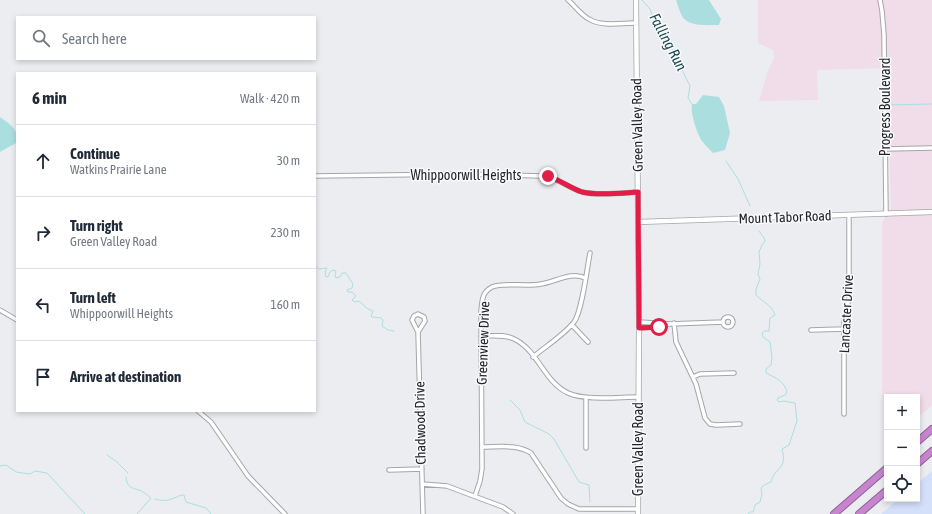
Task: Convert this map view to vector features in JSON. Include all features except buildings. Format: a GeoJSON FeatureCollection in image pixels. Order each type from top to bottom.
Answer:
{"type":"FeatureCollection","features":[{"type":"Feature","properties":{"kind":"highway"},"geometry":{"type":"LineString","coordinates":[[920,440],[932,430]]}},
{"type":"Feature","properties":{"kind":"highway"},"geometry":{"type":"LineString","coordinates":[[920,461],[932,451]]}},
{"type":"Feature","properties":{"kind":"highway"},"geometry":{"type":"LineString","coordinates":[[834,514],[884,471]]}},
{"type":"Feature","properties":{"kind":"highway"},"geometry":{"type":"LineString","coordinates":[[859,514],[884,493]]}},
{"type":"Feature","properties":{"kind":"street"},"geometry":{"type":"LineString","coordinates":[[568,0],[588,19],[595,22],[602,24],[636,23]]}},
{"type":"Feature","properties":{"kind":"street","name":"Green Valley Road"},"geometry":{"type":"LineString","coordinates":[[636,0],[639,325],[638,511]]}},
{"type":"Feature","properties":{"kind":"street","name":"Progress Boulevard"},"geometry":{"type":"LineString","coordinates":[[880,0],[884,36],[886,214]]}},
{"type":"Feature","properties":{"kind":"street"},"geometry":{"type":"LineString","coordinates":[[885,149],[932,148]]}},
{"type":"Feature","properties":{"kind":"street","name":"Whippoorwill Heights"},"geometry":{"type":"LineString","coordinates":[[316,176],[466,174],[541,176],[553,178],[586,193],[638,192]]}},
{"type":"Feature","properties":{"kind":"street","name":"Mount Tabor Road"},"geometry":{"type":"LineString","coordinates":[[638,222],[932,212]]}},
{"type":"Feature","properties":{"kind":"street","name":"Lancaster Drive"},"geometry":{"type":"LineString","coordinates":[[844,414],[844,329],[845,312],[849,298],[849,215]]}},
{"type":"Feature","properties":{"kind":"street"},"geometry":{"type":"LineString","coordinates":[[533,357],[572,325],[576,319],[580,309],[590,253]]}},
{"type":"Feature","properties":{"kind":"street","name":"Greenview Drive"},"geometry":{"type":"LineString","coordinates":[[475,496],[481,478],[481,336],[482,301],[485,293],[491,287],[499,285],[540,284],[571,276],[585,278]]}},
{"type":"Feature","properties":{"kind":"street"},"geometry":{"type":"LineString","coordinates":[[0,310],[16,319]]}},
{"type":"Feature","properties":{"kind":"street","name":"Chadwood Drive"},"geometry":{"type":"LineString","coordinates":[[418,332],[425,321],[424,317],[418,314],[414,316],[412,320],[418,332],[422,514]]}},
{"type":"Feature","properties":{"kind":"street"},"geometry":{"type":"LineString","coordinates":[[639,325],[659,327],[674,323],[723,322]]}},
{"type":"Feature","properties":{"kind":"street"},"geometry":{"type":"LineString","coordinates":[[674,323],[677,346],[693,377],[705,418],[707,421],[716,425],[740,424]]}},
{"type":"Feature","properties":{"kind":"street"},"geometry":{"type":"LineString","coordinates":[[572,325],[588,342]]}},
{"type":"Feature","properties":{"kind":"street"},"geometry":{"type":"LineString","coordinates":[[812,330],[844,329]]}},
{"type":"Feature","properties":{"kind":"street"},"geometry":{"type":"LineString","coordinates":[[481,336],[503,336],[514,339],[524,346],[550,380],[559,388],[573,395],[586,397],[638,397]]}},
{"type":"Feature","properties":{"kind":"street"},"geometry":{"type":"LineString","coordinates":[[693,377],[700,374],[734,373]]}},
{"type":"Feature","properties":{"kind":"street"},"geometry":{"type":"LineString","coordinates":[[586,397],[586,448]]}},
{"type":"Feature","properties":{"kind":"street"},"geometry":{"type":"LineString","coordinates":[[199,412],[211,422],[236,461],[248,476],[285,514]]}},
{"type":"Feature","properties":{"kind":"street"},"geometry":{"type":"LineString","coordinates":[[482,447],[515,447],[524,449],[531,453],[561,498],[571,506],[580,509],[638,511]]}},
{"type":"Feature","properties":{"kind":"street"},"geometry":{"type":"LineString","coordinates":[[389,470],[422,469]]}},
{"type":"Feature","properties":{"kind":"street"},"geometry":{"type":"LineString","coordinates":[[422,484],[443,485],[503,507],[513,514]]}},
{"type":"Feature","properties":{"kind":"shaded area"},"geometry":{"type":"Polygon","coordinates":[[[676,0],[709,0],[721,19],[719,25],[698,25],[685,20],[679,10],[676,0]]]}},
{"type":"Feature","properties":{"kind":"shaded area"},"geometry":{"type":"Polygon","coordinates":[[[758,0],[932,0],[932,406],[920,416],[920,394],[884,394],[884,399],[882,397],[882,222],[891,209],[887,68],[817,70],[818,100],[759,101],[768,70],[774,58],[773,50],[758,43],[758,0]]]}},
{"type":"Feature","properties":{"kind":"shaded area"},"geometry":{"type":"Polygon","coordinates":[[[703,95],[719,97],[724,106],[730,133],[725,150],[713,153],[702,141],[694,123],[692,104],[696,104],[703,95]]]}},
{"type":"Feature","properties":{"kind":"shaded area"},"geometry":{"type":"Polygon","coordinates":[[[0,117],[7,122],[16,132],[16,143],[0,152],[0,117]]]}},
{"type":"Feature","properties":{"kind":"shaded area"},"geometry":{"type":"Polygon","coordinates":[[[932,471],[932,514],[881,514],[895,502],[920,502],[920,481],[932,471]]]}},
{"type":"Feature","properties":{"kind":"waterway","name":"Falling Run"},"geometry":{"type":"LineString","coordinates":[[642,0],[650,9],[658,25],[665,31],[675,56],[690,86],[688,98],[692,104]]}},
{"type":"Feature","properties":{"kind":"waterway"},"geometry":{"type":"LineString","coordinates":[[887,86],[888,105],[932,104]]}},
{"type":"Feature","properties":{"kind":"waterway","name":"Falling Run"},"geometry":{"type":"LineString","coordinates":[[726,161],[738,179],[750,206]]}},
{"type":"Feature","properties":{"kind":"waterway","name":"Falling Run"},"geometry":{"type":"LineString","coordinates":[[748,514],[753,512],[755,505],[760,502],[762,494],[761,488],[771,482],[775,473],[782,464],[782,449],[789,445],[797,421],[795,403],[784,401],[779,402],[777,400],[785,395],[787,392],[786,388],[779,380],[766,373],[766,369],[771,365],[772,358],[770,342],[763,337],[762,333],[764,331],[769,331],[770,318],[775,315],[769,306],[756,295],[756,289],[760,279],[758,274],[760,264],[759,252],[765,241],[759,231]]}},
{"type":"Feature","properties":{"kind":"waterway"},"geometry":{"type":"LineString","coordinates":[[316,267],[319,269],[327,268],[325,272],[326,277],[329,276],[329,273],[333,270],[336,271],[336,278],[340,277],[342,273],[346,273],[353,284],[352,288],[347,290],[356,296],[352,300],[355,302],[359,301],[368,309],[373,311],[372,317],[381,318],[383,320],[382,326],[388,330],[394,331]]}},
{"type":"Feature","properties":{"kind":"waterway"},"geometry":{"type":"LineString","coordinates":[[510,400],[520,410],[525,422],[549,434],[554,439],[579,482],[589,485],[590,502]]}},
{"type":"Feature","properties":{"kind":"waterway"},"geometry":{"type":"LineString","coordinates":[[107,455],[128,473]]}},
{"type":"Feature","properties":{"kind":"waterway"},"geometry":{"type":"LineString","coordinates":[[0,466],[6,465],[16,472],[30,474],[35,471],[47,473],[85,514]]}},
{"type":"Feature","properties":{"kind":"waterway"},"geometry":{"type":"LineString","coordinates":[[126,477],[127,483],[130,486],[142,491],[151,498],[137,514]]}},
{"type":"Feature","properties":{"kind":"waterway"},"geometry":{"type":"LineString","coordinates":[[155,499],[167,500],[184,495],[186,502],[206,508],[211,514]]}},
{"type":"Feature","properties":{"kind":"route"},"geometry":{"type":"LineString","coordinates":[[548,176],[586,193],[638,192],[639,328],[659,327]]}}]}
